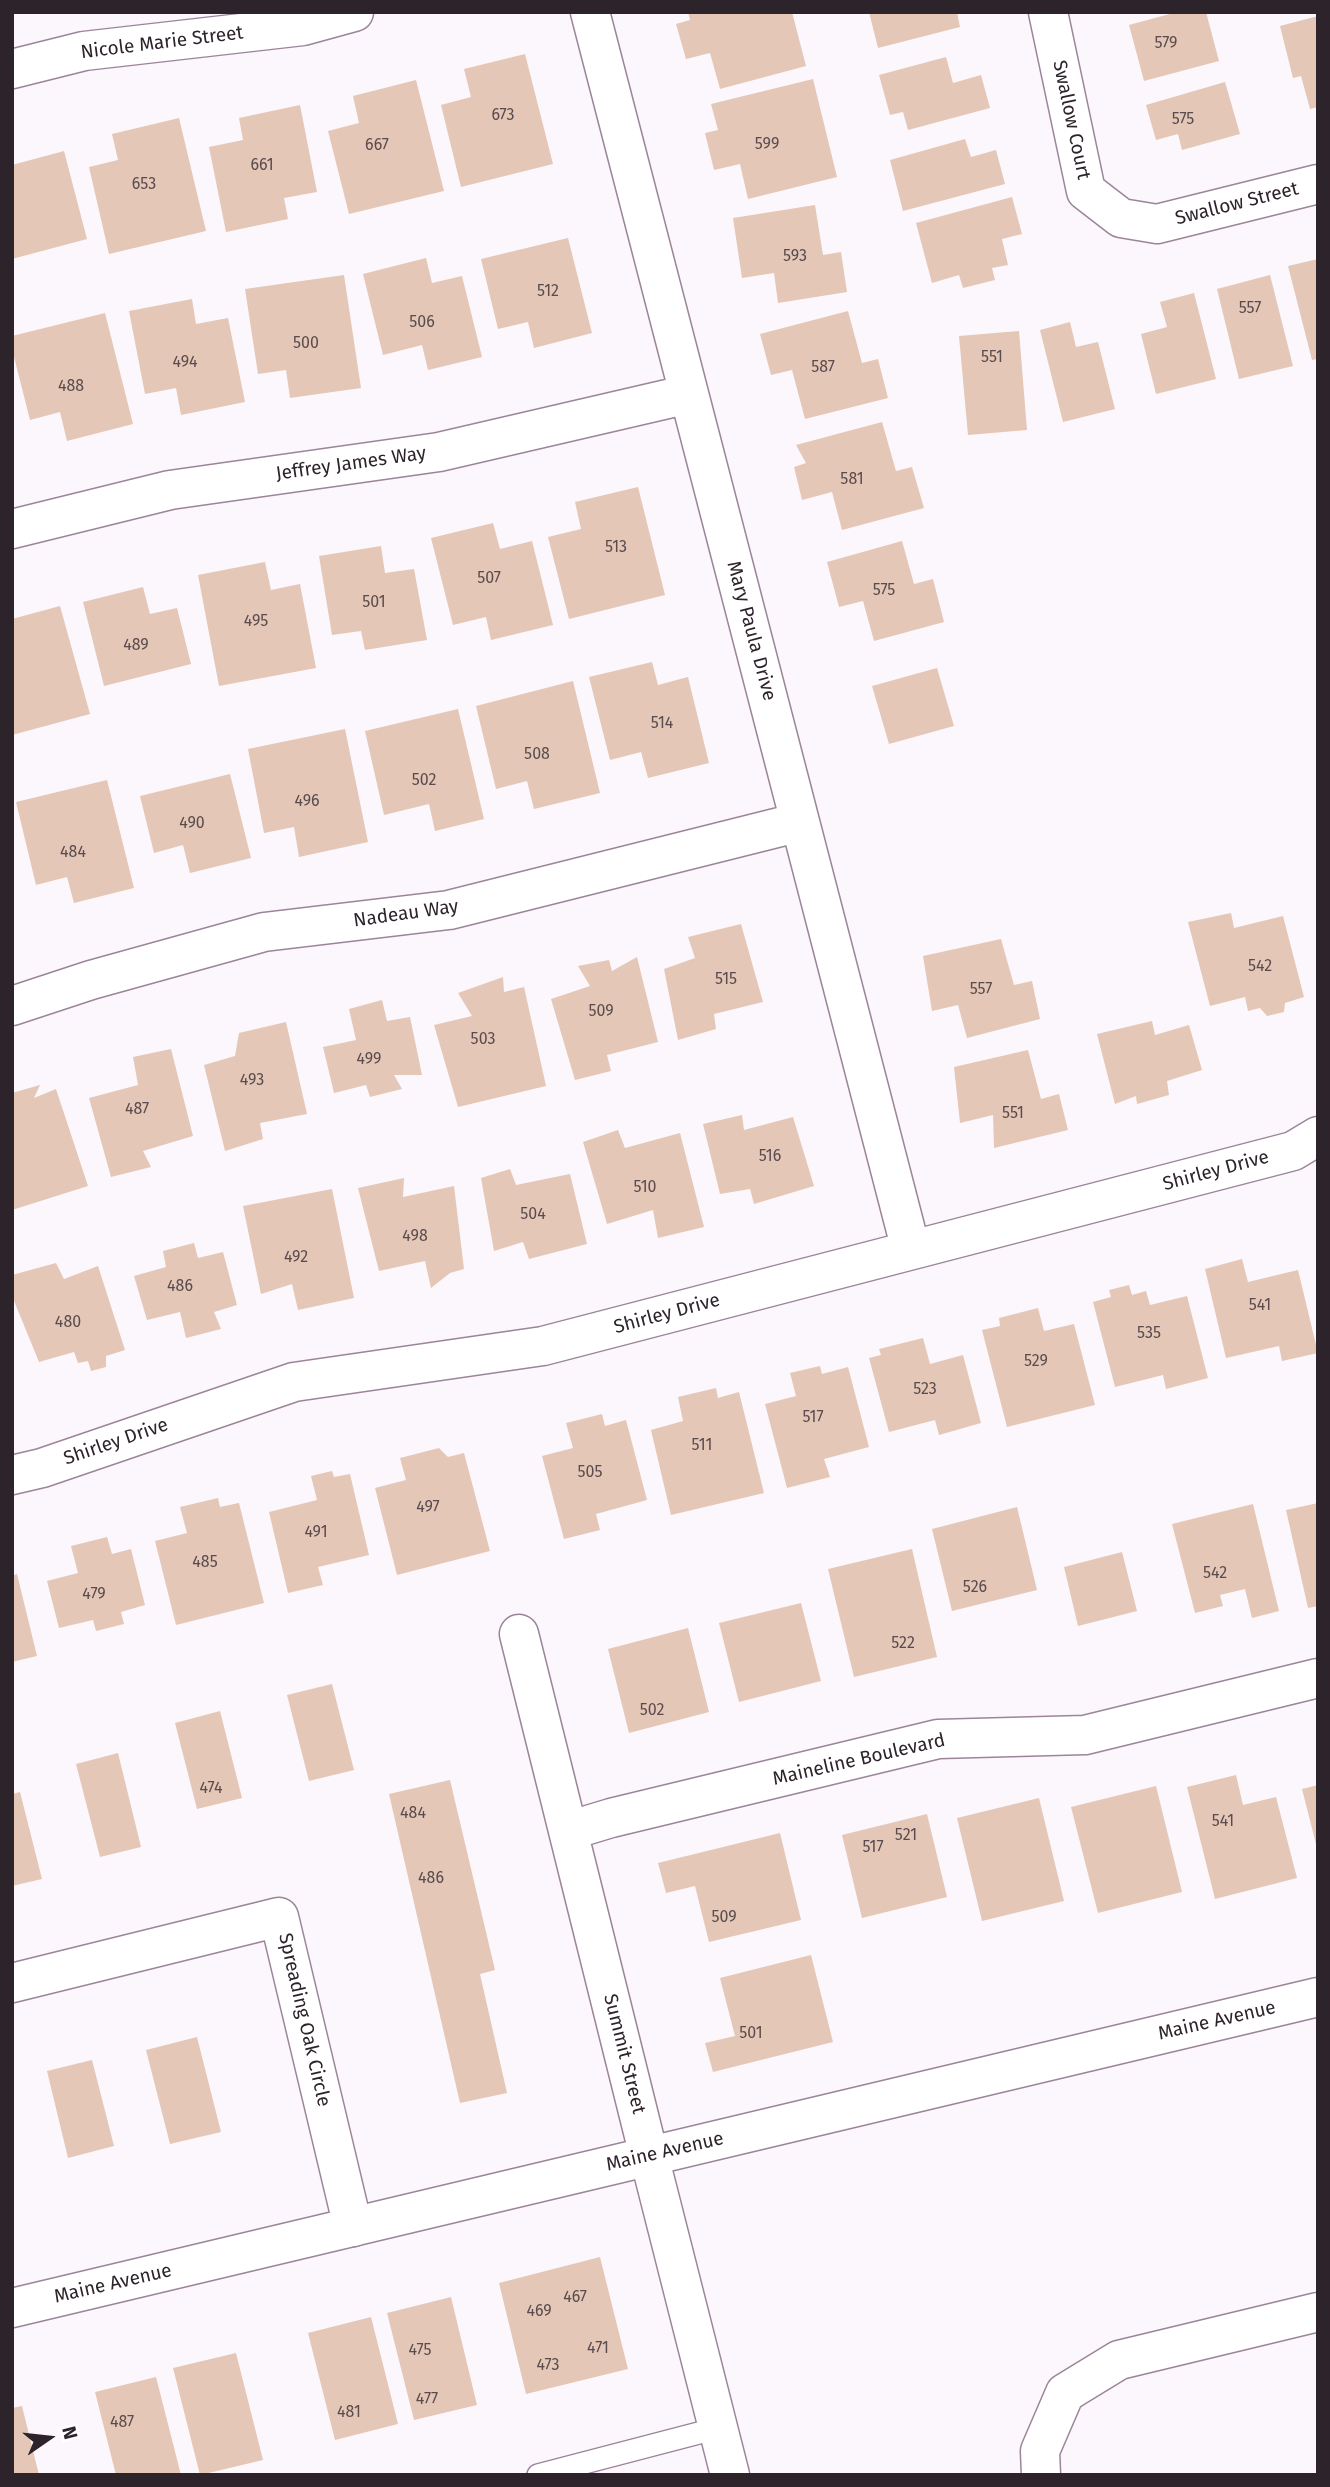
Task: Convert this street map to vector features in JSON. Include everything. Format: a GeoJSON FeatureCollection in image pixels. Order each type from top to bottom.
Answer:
{"type":"FeatureCollection","features":[{"type":"Feature","properties":{"kind":"street","name":"Nicole Marie Street"},"geometry":{"type":"LineString","coordinates":[[12,69],[84,51],[303,26],[354,12]]}},
{"type":"Feature","properties":{"kind":"street","name":"Mary Paula Drive"},"geometry":{"type":"LineString","coordinates":[[590,12],[911,1250]]}},
{"type":"Feature","properties":{"kind":"street","name":"Swallow Court"},"geometry":{"type":"LineString","coordinates":[[1048,12],[1086,191],[1121,218],[1157,224]]}},
{"type":"Feature","properties":{"kind":"street","name":"Swallow Street"},"geometry":{"type":"LineString","coordinates":[[1157,224],[1318,184]]}},
{"type":"Feature","properties":{"kind":"street","name":"Jeffrey James Way"},"geometry":{"type":"LineString","coordinates":[[12,529],[170,490],[439,452],[689,394]]}},
{"type":"Feature","properties":{"kind":"street","name":"Nadeau Way"},"geometry":{"type":"LineString","coordinates":[[12,1006],[91,980],[264,932],[449,910],[800,822]]}},
{"type":"Feature","properties":{"kind":"street","name":"Shirley Drive"},"geometry":{"type":"LineString","coordinates":[[12,1475],[42,1468],[295,1382],[543,1346],[1293,1152],[1318,1136]]}},
{"type":"Feature","properties":{"kind":"street","name":"Summit Street"},"geometry":{"type":"LineString","coordinates":[[520,1634],[730,2475]]}},
{"type":"Feature","properties":{"kind":"street","name":"Maineline Boulevard"},"geometry":{"type":"LineString","coordinates":[[568,1831],[611,1818],[938,1739],[1085,1735],[1318,1678]]}},
{"type":"Feature","properties":{"kind":"street","name":"Spreading Oak Circle"},"geometry":{"type":"LineString","coordinates":[[12,1983],[279,1917],[353,2227]]}},
{"type":"Feature","properties":{"kind":"street","name":"Maine Avenue"},"geometry":{"type":"LineString","coordinates":[[12,2308],[1318,1997]]}},
{"type":"Feature","properties":{"kind":"street"},"geometry":{"type":"LineString","coordinates":[[1041,2475],[1040,2451],[1065,2393],[1119,2360],[1318,2312]]}},
{"type":"Feature","properties":{"kind":"lane"},"geometry":{"type":"LineString","coordinates":[[538,2475],[718,2428]]}},
{"type":"Feature","properties":{"kind":"building"},"geometry":{"type":"Polygon","coordinates":[[[688,12],[792,12],[806,66],[720,89],[710,53],[686,59],[676,24],[690,20],[688,12]]]}},
{"type":"Feature","properties":{"kind":"building"},"geometry":{"type":"Polygon","coordinates":[[[869,12],[957,12],[960,27],[878,48],[869,12]]]}},
{"type":"Feature","properties":{"kind":"building"},"geometry":{"type":"Polygon","coordinates":[[[1177,12],[1206,12],[1219,61],[1144,81],[1129,25],[1177,12]]]}},
{"type":"Feature","properties":{"kind":"building"},"geometry":{"type":"Polygon","coordinates":[[[1318,16],[1318,107],[1310,109],[1301,76],[1293,78],[1280,26],[1318,16]]]}},
{"type":"Feature","properties":{"kind":"building"},"geometry":{"type":"Polygon","coordinates":[[[525,54],[553,164],[461,187],[441,105],[471,97],[464,69],[525,54]]]}},
{"type":"Feature","properties":{"kind":"building"},"geometry":{"type":"Polygon","coordinates":[[[946,57],[953,83],[981,75],[990,108],[908,130],[903,112],[890,115],[879,75],[946,57]]]}},
{"type":"Feature","properties":{"kind":"building"},"geometry":{"type":"Polygon","coordinates":[[[813,79],[837,177],[748,199],[740,164],[714,170],[705,133],[718,130],[711,104],[813,79]]]}},
{"type":"Feature","properties":{"kind":"building"},"geometry":{"type":"Polygon","coordinates":[[[416,80],[444,191],[349,214],[328,131],[359,123],[353,96],[416,80]]]}},
{"type":"Feature","properties":{"kind":"building"},"geometry":{"type":"Polygon","coordinates":[[[1225,82],[1240,134],[1182,150],[1178,134],[1156,140],[1146,105],[1225,82]]]}},
{"type":"Feature","properties":{"kind":"building"},"geometry":{"type":"Polygon","coordinates":[[[300,105],[317,192],[284,198],[288,219],[226,232],[209,147],[243,140],[239,118],[300,105]]]}},
{"type":"Feature","properties":{"kind":"building"},"geometry":{"type":"Polygon","coordinates":[[[179,118],[206,231],[109,254],[89,167],[118,160],[112,134],[179,118]]]}},
{"type":"Feature","properties":{"kind":"building"},"geometry":{"type":"Polygon","coordinates":[[[965,139],[971,157],[996,150],[1005,184],[903,211],[890,160],[965,139]]]}},
{"type":"Feature","properties":{"kind":"building"},"geometry":{"type":"Polygon","coordinates":[[[64,151],[87,239],[12,259],[12,165],[64,151]]]}},
{"type":"Feature","properties":{"kind":"building"},"geometry":{"type":"Polygon","coordinates":[[[1012,197],[1022,234],[1002,239],[1008,265],[992,268],[995,280],[963,288],[959,275],[932,283],[916,223],[1012,197]]]}},
{"type":"Feature","properties":{"kind":"building"},"geometry":{"type":"Polygon","coordinates":[[[815,205],[823,255],[841,252],[847,292],[778,303],[774,273],[742,278],[733,218],[815,205]]]}},
{"type":"Feature","properties":{"kind":"building"},"geometry":{"type":"Polygon","coordinates":[[[568,238],[592,333],[534,348],[528,322],[498,329],[481,259],[568,238]]]}},
{"type":"Feature","properties":{"kind":"building"},"geometry":{"type":"Polygon","coordinates":[[[426,258],[432,283],[462,276],[482,357],[428,370],[422,345],[383,355],[363,274],[426,258]]]}},
{"type":"Feature","properties":{"kind":"building"},"geometry":{"type":"Polygon","coordinates":[[[1318,259],[1318,359],[1312,360],[1288,266],[1318,259]]]}},
{"type":"Feature","properties":{"kind":"building"},"geometry":{"type":"Polygon","coordinates":[[[344,275],[361,388],[290,398],[286,370],[258,374],[245,289],[344,275]]]}},
{"type":"Feature","properties":{"kind":"building"},"geometry":{"type":"Polygon","coordinates":[[[1270,275],[1293,366],[1239,379],[1217,289],[1270,275]]]}},
{"type":"Feature","properties":{"kind":"building"},"geometry":{"type":"Polygon","coordinates":[[[1194,293],[1216,379],[1156,394],[1141,334],[1167,327],[1160,302],[1194,293]]]}},
{"type":"Feature","properties":{"kind":"building"},"geometry":{"type":"Polygon","coordinates":[[[192,299],[196,324],[228,318],[245,402],[181,415],[176,388],[145,394],[129,311],[192,299]]]}},
{"type":"Feature","properties":{"kind":"building"},"geometry":{"type":"Polygon","coordinates":[[[848,311],[862,363],[878,359],[888,398],[805,419],[792,370],[771,375],[760,334],[848,311]]]}},
{"type":"Feature","properties":{"kind":"building"},"geometry":{"type":"Polygon","coordinates":[[[105,313],[133,424],[67,441],[60,412],[30,420],[12,349],[12,336],[105,313]]]}},
{"type":"Feature","properties":{"kind":"building"},"geometry":{"type":"Polygon","coordinates":[[[1070,322],[1076,347],[1098,342],[1115,409],[1063,422],[1040,330],[1070,322]]]}},
{"type":"Feature","properties":{"kind":"building"},"geometry":{"type":"Polygon","coordinates":[[[1019,331],[1027,430],[968,435],[959,336],[1019,331]]]}},
{"type":"Feature","properties":{"kind":"building"},"geometry":{"type":"Polygon","coordinates":[[[882,422],[896,471],[912,467],[924,508],[842,530],[832,492],[802,500],[794,467],[806,463],[796,445],[882,422]]]}},
{"type":"Feature","properties":{"kind":"building"},"geometry":{"type":"Polygon","coordinates":[[[638,487],[665,595],[569,619],[548,537],[581,529],[575,502],[638,487]]]}},
{"type":"Feature","properties":{"kind":"building"},"geometry":{"type":"Polygon","coordinates":[[[493,523],[500,549],[532,541],[553,625],[491,640],[486,617],[453,625],[431,538],[493,523]]]}},
{"type":"Feature","properties":{"kind":"building"},"geometry":{"type":"Polygon","coordinates":[[[902,541],[914,584],[933,579],[944,622],[874,641],[863,601],[839,607],[827,562],[902,541]]]}},
{"type":"Feature","properties":{"kind":"building"},"geometry":{"type":"Polygon","coordinates":[[[381,546],[385,573],[414,569],[427,640],[365,650],[361,631],[332,635],[319,556],[381,546]]]}},
{"type":"Feature","properties":{"kind":"building"},"geometry":{"type":"Polygon","coordinates":[[[265,562],[271,590],[300,584],[316,668],[219,686],[198,575],[265,562]]]}},
{"type":"Feature","properties":{"kind":"building"},"geometry":{"type":"Polygon","coordinates":[[[143,587],[150,614],[177,608],[191,664],[104,686],[83,602],[143,587]]]}},
{"type":"Feature","properties":{"kind":"building"},"geometry":{"type":"Polygon","coordinates":[[[60,606],[90,714],[12,735],[12,619],[60,606]]]}},
{"type":"Feature","properties":{"kind":"building"},"geometry":{"type":"Polygon","coordinates":[[[652,662],[658,685],[688,677],[709,763],[648,778],[641,752],[610,760],[589,677],[652,662]]]}},
{"type":"Feature","properties":{"kind":"building"},"geometry":{"type":"Polygon","coordinates":[[[937,668],[954,726],[889,744],[872,686],[937,668]]]}},
{"type":"Feature","properties":{"kind":"building"},"geometry":{"type":"Polygon","coordinates":[[[573,681],[600,793],[534,809],[527,781],[496,789],[476,706],[573,681]]]}},
{"type":"Feature","properties":{"kind":"building"},"geometry":{"type":"Polygon","coordinates":[[[458,709],[484,819],[435,831],[429,804],[384,815],[365,731],[458,709]]]}},
{"type":"Feature","properties":{"kind":"building"},"geometry":{"type":"Polygon","coordinates":[[[345,729],[368,842],[299,857],[294,827],[264,833],[248,749],[345,729]]]}},
{"type":"Feature","properties":{"kind":"building"},"geometry":{"type":"Polygon","coordinates":[[[230,774],[251,858],[190,873],[183,845],[154,853],[140,796],[230,774]]]}},
{"type":"Feature","properties":{"kind":"building"},"geometry":{"type":"Polygon","coordinates":[[[107,780],[134,888],[74,903],[67,877],[36,885],[16,802],[107,780]]]}},
{"type":"Feature","properties":{"kind":"building"},"geometry":{"type":"Polygon","coordinates":[[[1231,913],[1234,928],[1283,916],[1304,997],[1285,1003],[1284,1012],[1267,1016],[1260,1008],[1248,1011],[1245,997],[1210,1006],[1188,922],[1231,913]]]}},
{"type":"Feature","properties":{"kind":"building"},"geometry":{"type":"Polygon","coordinates":[[[741,924],[763,1002],[714,1014],[716,1029],[678,1040],[664,969],[695,958],[688,937],[741,924]]]}},
{"type":"Feature","properties":{"kind":"building"},"geometry":{"type":"Polygon","coordinates":[[[1001,939],[1014,985],[1032,981],[1040,1019],[967,1038],[958,1005],[932,1011],[923,956],[1001,939]]]}},
{"type":"Feature","properties":{"kind":"building"},"geometry":{"type":"Polygon","coordinates":[[[637,957],[658,1042],[607,1055],[611,1071],[575,1080],[551,999],[590,986],[578,966],[609,960],[612,971],[637,957]]]}},
{"type":"Feature","properties":{"kind":"building"},"geometry":{"type":"Polygon","coordinates":[[[503,977],[504,992],[524,987],[546,1086],[458,1107],[434,1025],[472,1016],[458,993],[503,977]]]}},
{"type":"Feature","properties":{"kind":"building"},"geometry":{"type":"Polygon","coordinates":[[[382,1000],[387,1021],[410,1017],[422,1075],[394,1075],[402,1089],[370,1097],[366,1085],[334,1093],[323,1047],[356,1040],[349,1009],[382,1000]]]}},
{"type":"Feature","properties":{"kind":"building"},"geometry":{"type":"Polygon","coordinates":[[[1152,1021],[1155,1035],[1189,1025],[1202,1070],[1167,1081],[1169,1095],[1137,1104],[1136,1096],[1115,1104],[1097,1034],[1152,1021]]]}},
{"type":"Feature","properties":{"kind":"building"},"geometry":{"type":"Polygon","coordinates":[[[286,1022],[307,1114],[260,1123],[263,1139],[225,1151],[204,1065],[235,1056],[239,1033],[286,1022]]]}},
{"type":"Feature","properties":{"kind":"building"},"geometry":{"type":"Polygon","coordinates":[[[171,1049],[193,1136],[143,1151],[151,1167],[111,1177],[89,1098],[138,1085],[133,1057],[171,1049]]]}},
{"type":"Feature","properties":{"kind":"building"},"geometry":{"type":"Polygon","coordinates":[[[1028,1050],[1041,1099],[1059,1094],[1068,1130],[994,1148],[993,1115],[960,1123],[954,1067],[1028,1050]]]}},
{"type":"Feature","properties":{"kind":"building"},"geometry":{"type":"Polygon","coordinates":[[[40,1085],[34,1098],[56,1089],[88,1186],[12,1210],[12,1093],[40,1085]]]}},
{"type":"Feature","properties":{"kind":"building"},"geometry":{"type":"Polygon","coordinates":[[[742,1115],[744,1130],[793,1117],[814,1186],[754,1204],[750,1189],[720,1194],[703,1124],[742,1115]]]}},
{"type":"Feature","properties":{"kind":"building"},"geometry":{"type":"Polygon","coordinates":[[[618,1130],[625,1148],[680,1133],[704,1227],[658,1238],[653,1210],[607,1224],[583,1142],[618,1130]]]}},
{"type":"Feature","properties":{"kind":"building"},"geometry":{"type":"Polygon","coordinates":[[[510,1169],[516,1185],[570,1174],[587,1244],[529,1259],[523,1242],[494,1251],[481,1178],[510,1169]]]}},
{"type":"Feature","properties":{"kind":"building"},"geometry":{"type":"Polygon","coordinates":[[[404,1178],[403,1197],[454,1186],[464,1269],[450,1273],[431,1288],[425,1261],[379,1271],[358,1188],[404,1178]]]}},
{"type":"Feature","properties":{"kind":"building"},"geometry":{"type":"Polygon","coordinates":[[[332,1189],[354,1298],[298,1310],[292,1284],[261,1294],[243,1206],[332,1189]]]}},
{"type":"Feature","properties":{"kind":"building"},"geometry":{"type":"Polygon","coordinates":[[[194,1243],[198,1258],[223,1252],[237,1305],[214,1312],[221,1329],[186,1338],[180,1312],[147,1320],[134,1276],[166,1267],[163,1251],[194,1243]]]}},
{"type":"Feature","properties":{"kind":"building"},"geometry":{"type":"Polygon","coordinates":[[[1242,1259],[1248,1282],[1298,1270],[1318,1353],[1282,1361],[1279,1346],[1226,1358],[1205,1269],[1242,1259]]]}},
{"type":"Feature","properties":{"kind":"building"},"geometry":{"type":"Polygon","coordinates":[[[56,1263],[64,1279],[98,1266],[125,1350],[106,1356],[106,1367],[91,1371],[88,1361],[78,1363],[74,1352],[39,1362],[12,1296],[12,1275],[56,1263]]]}},
{"type":"Feature","properties":{"kind":"building"},"geometry":{"type":"Polygon","coordinates":[[[1129,1285],[1132,1295],[1146,1291],[1150,1305],[1187,1296],[1208,1378],[1166,1389],[1163,1375],[1115,1387],[1093,1302],[1111,1297],[1109,1290],[1129,1285]]]}},
{"type":"Feature","properties":{"kind":"building"},"geometry":{"type":"Polygon","coordinates":[[[1038,1308],[1044,1331],[1074,1324],[1095,1405],[1007,1427],[982,1330],[1000,1326],[999,1318],[1038,1308]]]}},
{"type":"Feature","properties":{"kind":"building"},"geometry":{"type":"Polygon","coordinates":[[[923,1338],[930,1364],[963,1355],[981,1423],[939,1435],[935,1420],[889,1432],[869,1358],[881,1355],[879,1349],[923,1338]]]}},
{"type":"Feature","properties":{"kind":"building"},"geometry":{"type":"Polygon","coordinates":[[[820,1366],[822,1374],[848,1367],[869,1447],[824,1459],[830,1477],[787,1488],[765,1404],[796,1396],[790,1373],[820,1366]]]}},
{"type":"Feature","properties":{"kind":"building"},"geometry":{"type":"Polygon","coordinates":[[[716,1388],[718,1398],[739,1392],[764,1493],[671,1515],[651,1430],[683,1421],[678,1397],[716,1388]]]}},
{"type":"Feature","properties":{"kind":"building"},"geometry":{"type":"Polygon","coordinates":[[[602,1414],[605,1426],[626,1420],[647,1500],[596,1514],[600,1530],[564,1539],[542,1456],[573,1448],[566,1423],[602,1414]]]}},
{"type":"Feature","properties":{"kind":"building"},"geometry":{"type":"Polygon","coordinates":[[[439,1448],[448,1457],[464,1453],[490,1551],[397,1575],[375,1488],[406,1480],[400,1458],[439,1448]]]}},
{"type":"Feature","properties":{"kind":"building"},"geometry":{"type":"Polygon","coordinates":[[[332,1471],[334,1477],[350,1474],[369,1555],[318,1567],[323,1585],[288,1593],[269,1512],[317,1500],[311,1476],[332,1471]]]}},
{"type":"Feature","properties":{"kind":"building"},"geometry":{"type":"Polygon","coordinates":[[[218,1498],[220,1507],[239,1503],[264,1603],[176,1625],[155,1541],[187,1533],[180,1507],[218,1498]]]}},
{"type":"Feature","properties":{"kind":"building"},"geometry":{"type":"Polygon","coordinates":[[[1318,1503],[1318,1606],[1308,1608],[1286,1510],[1318,1503]]]}},
{"type":"Feature","properties":{"kind":"building"},"geometry":{"type":"Polygon","coordinates":[[[1253,1504],[1279,1611],[1252,1618],[1245,1589],[1220,1595],[1223,1606],[1195,1613],[1172,1524],[1253,1504]]]}},
{"type":"Feature","properties":{"kind":"building"},"geometry":{"type":"Polygon","coordinates":[[[1017,1507],[1037,1590],[952,1611],[932,1529],[1017,1507]]]}},
{"type":"Feature","properties":{"kind":"building"},"geometry":{"type":"Polygon","coordinates":[[[107,1537],[112,1554],[131,1549],[145,1605],[121,1612],[124,1624],[96,1631],[93,1620],[59,1628],[47,1581],[78,1573],[71,1546],[107,1537]]]}},
{"type":"Feature","properties":{"kind":"building"},"geometry":{"type":"Polygon","coordinates":[[[912,1549],[937,1657],[854,1677],[828,1569],[912,1549]]]}},
{"type":"Feature","properties":{"kind":"building"},"geometry":{"type":"Polygon","coordinates":[[[1122,1552],[1137,1611],[1078,1626],[1064,1567],[1122,1552]]]}},
{"type":"Feature","properties":{"kind":"building"},"geometry":{"type":"Polygon","coordinates":[[[17,1574],[37,1656],[12,1662],[12,1576],[17,1574]]]}},
{"type":"Feature","properties":{"kind":"building"},"geometry":{"type":"Polygon","coordinates":[[[801,1603],[821,1681],[739,1702],[719,1623],[801,1603]]]}},
{"type":"Feature","properties":{"kind":"building"},"geometry":{"type":"Polygon","coordinates":[[[688,1628],[709,1712],[629,1733],[608,1649],[688,1628]]]}},
{"type":"Feature","properties":{"kind":"building"},"geometry":{"type":"Polygon","coordinates":[[[332,1684],[354,1770],[309,1781],[287,1695],[332,1684]]]}},
{"type":"Feature","properties":{"kind":"building"},"geometry":{"type":"Polygon","coordinates":[[[220,1711],[242,1798],[197,1809],[175,1723],[220,1711]]]}},
{"type":"Feature","properties":{"kind":"building"},"geometry":{"type":"Polygon","coordinates":[[[118,1753],[141,1847],[100,1857],[76,1764],[118,1753]]]}},
{"type":"Feature","properties":{"kind":"building"},"geometry":{"type":"Polygon","coordinates":[[[1236,1775],[1243,1805],[1276,1797],[1297,1878],[1215,1899],[1187,1787],[1236,1775]]]}},
{"type":"Feature","properties":{"kind":"building"},"geometry":{"type":"Polygon","coordinates":[[[450,1780],[495,1970],[480,1974],[507,2093],[460,2103],[389,1794],[450,1780]]]}},
{"type":"Feature","properties":{"kind":"building"},"geometry":{"type":"Polygon","coordinates":[[[1318,1785],[1318,1847],[1317,1848],[1302,1789],[1318,1785]]]}},
{"type":"Feature","properties":{"kind":"building"},"geometry":{"type":"Polygon","coordinates":[[[1156,1786],[1182,1892],[1098,1913],[1071,1807],[1156,1786]]]}},
{"type":"Feature","properties":{"kind":"building"},"geometry":{"type":"Polygon","coordinates":[[[20,1792],[42,1879],[12,1886],[12,1794],[20,1792]]]}},
{"type":"Feature","properties":{"kind":"building"},"geometry":{"type":"Polygon","coordinates":[[[1039,1798],[1064,1901],[982,1921],[957,1818],[1039,1798]]]}},
{"type":"Feature","properties":{"kind":"building"},"geometry":{"type":"Polygon","coordinates":[[[927,1814],[947,1897],[862,1918],[842,1835],[927,1814]]]}},
{"type":"Feature","properties":{"kind":"building"},"geometry":{"type":"Polygon","coordinates":[[[780,1833],[801,1920],[709,1942],[695,1886],[666,1893],[658,1863],[780,1833]]]}},
{"type":"Feature","properties":{"kind":"building"},"geometry":{"type":"Polygon","coordinates":[[[811,1955],[833,2042],[713,2072],[705,2043],[735,2036],[720,1978],[811,1955]]]}},
{"type":"Feature","properties":{"kind":"building"},"geometry":{"type":"Polygon","coordinates":[[[197,2037],[221,2132],[170,2144],[146,2050],[197,2037]]]}},
{"type":"Feature","properties":{"kind":"building"},"geometry":{"type":"Polygon","coordinates":[[[92,2060],[114,2146],[68,2158],[47,2071],[92,2060]]]}},
{"type":"Feature","properties":{"kind":"building"},"geometry":{"type":"Polygon","coordinates":[[[600,2257],[628,2369],[526,2394],[499,2283],[600,2257]]]}},
{"type":"Feature","properties":{"kind":"building"},"geometry":{"type":"Polygon","coordinates":[[[451,2297],[477,2405],[414,2420],[387,2313],[451,2297]]]}},
{"type":"Feature","properties":{"kind":"building"},"geometry":{"type":"Polygon","coordinates":[[[371,2317],[398,2424],[335,2440],[308,2333],[371,2317]]]}},
{"type":"Feature","properties":{"kind":"building"},"geometry":{"type":"Polygon","coordinates":[[[236,2353],[263,2460],[200,2475],[173,2368],[236,2353]]]}},
{"type":"Feature","properties":{"kind":"building"},"geometry":{"type":"Polygon","coordinates":[[[156,2377],[181,2475],[116,2475],[95,2392],[156,2377]]]}},
{"type":"Feature","properties":{"kind":"building"},"geometry":{"type":"Polygon","coordinates":[[[22,2406],[39,2475],[12,2475],[12,2408],[22,2406]]]}}]}
